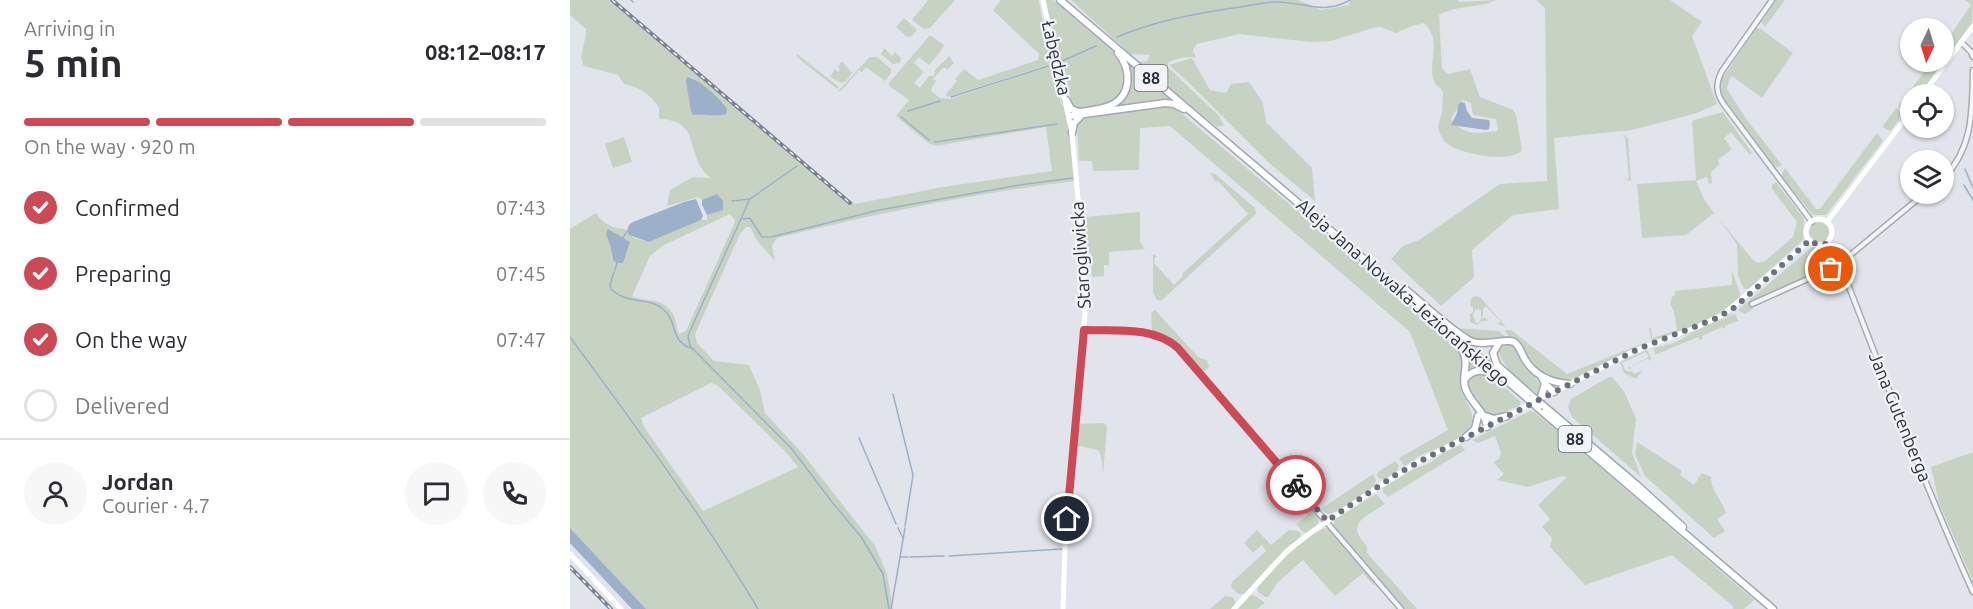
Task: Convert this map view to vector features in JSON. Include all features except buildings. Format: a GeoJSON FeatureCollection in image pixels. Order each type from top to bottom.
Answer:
{"type":"FeatureCollection","features":[{"type":"Feature","properties":{"kind":"main road","name":"Aleja Jana Nowaka-Jeziorańskiego"},"geometry":{"type":"LineString","coordinates":[[1060,0],[1446,330],[1514,387],[1533,398],[1773,609]]}},
{"type":"Feature","properties":{"kind":"main road"},"geometry":{"type":"LineString","coordinates":[[1072,133],[1076,120],[1083,114],[1112,105],[1121,98],[1126,88],[1128,79],[1125,63],[1105,38]]}},
{"type":"Feature","properties":{"kind":"main road"},"geometry":{"type":"LineString","coordinates":[[1066,100],[1071,109],[1083,114]]}},
{"type":"Feature","properties":{"kind":"main road"},"geometry":{"type":"LineString","coordinates":[[1070,116],[1165,103],[1174,104],[1197,117]]}},
{"type":"Feature","properties":{"kind":"main road"},"geometry":{"type":"LineString","coordinates":[[1360,256],[1376,266],[1467,340],[1481,344],[1507,341],[1516,344],[1526,360],[1554,392]]}},
{"type":"Feature","properties":{"kind":"main road"},"geometry":{"type":"LineString","coordinates":[[1446,330],[1465,355],[1467,367],[1465,388],[1487,423],[1487,427]]}},
{"type":"Feature","properties":{"kind":"main road"},"geometry":{"type":"LineString","coordinates":[[1499,343],[1493,353],[1497,365],[1533,398],[1548,383],[1570,384]]}},
{"type":"Feature","properties":{"kind":"main road"},"geometry":{"type":"LineString","coordinates":[[1465,380],[1470,374],[1481,371],[1514,387]]}},
{"type":"Feature","properties":{"kind":"main road"},"geometry":{"type":"LineString","coordinates":[[1480,415],[1494,419],[1507,416]]}},
{"type":"Feature","properties":{"kind":"main road"},"geometry":{"type":"LineString","coordinates":[[1467,437],[1475,429],[1480,415]]}},
{"type":"Feature","properties":{"kind":"street","name":"Łabędzka"},"geometry":{"type":"LineString","coordinates":[[1043,0],[1049,35],[1070,116]]}},
{"type":"Feature","properties":{"kind":"street"},"geometry":{"type":"LineString","coordinates":[[1772,0],[1722,71],[1718,81],[1718,92],[1725,106],[1812,222]]}},
{"type":"Feature","properties":{"kind":"street"},"geometry":{"type":"LineString","coordinates":[[1931,84],[1973,26]]}},
{"type":"Feature","properties":{"kind":"street"},"geometry":{"type":"LineString","coordinates":[[1962,43],[1973,57]]}},
{"type":"Feature","properties":{"kind":"street"},"geometry":{"type":"LineString","coordinates":[[1954,169],[1962,161],[1970,146],[1973,70]]}},
{"type":"Feature","properties":{"kind":"street","name":"Starogliwicka"},"geometry":{"type":"LineString","coordinates":[[1063,609],[1065,549],[1084,330],[1085,272],[1070,116]]}},
{"type":"Feature","properties":{"kind":"street"},"geometry":{"type":"LineString","coordinates":[[1827,222],[1900,126]]}},
{"type":"Feature","properties":{"kind":"street"},"geometry":{"type":"LineString","coordinates":[[1752,304],[1840,264],[1912,204]]}},
{"type":"Feature","properties":{"kind":"street"},"geometry":{"type":"LineString","coordinates":[[1818,219],[1827,222],[1832,233],[1826,243],[1818,244],[1810,240],[1807,230],[1812,222],[1818,219]]}},
{"type":"Feature","properties":{"kind":"street"},"geometry":{"type":"LineString","coordinates":[[1234,609],[1287,551],[1397,474],[1507,416],[1533,398],[1554,392],[1638,349],[1724,315],[1810,240]]}},
{"type":"Feature","properties":{"kind":"street","name":"Jana Gutenberga"},"geometry":{"type":"LineString","coordinates":[[1826,243],[1840,264],[1947,534],[1973,592]]}},
{"type":"Feature","properties":{"kind":"street"},"geometry":{"type":"LineString","coordinates":[[1084,330],[1150,333],[1174,344],[1401,609]]}},
{"type":"Feature","properties":{"kind":"street"},"geometry":{"type":"LineString","coordinates":[[570,554],[621,609]]}},
{"type":"Feature","properties":{"kind":"green space"},"geometry":{"type":"Polygon","coordinates":[[[570,0],[614,0],[686,65],[797,159],[855,204],[943,187],[1052,171],[1046,127],[936,146],[928,143],[896,116],[909,100],[889,86],[889,83],[930,35],[944,45],[943,48],[929,65],[919,57],[914,63],[924,72],[914,83],[920,88],[929,76],[934,76],[935,70],[949,56],[954,63],[947,70],[944,67],[933,79],[936,81],[931,91],[940,98],[950,99],[1051,65],[1061,103],[1070,116],[1076,181],[926,205],[777,238],[772,246],[775,261],[758,242],[750,227],[746,227],[740,234],[695,334],[697,343],[714,361],[749,365],[760,390],[765,413],[803,454],[875,546],[887,574],[893,609],[646,609],[570,528],[570,229],[596,213],[605,223],[625,229],[637,239],[654,240],[701,220],[707,220],[717,194],[702,200],[698,197],[667,206],[670,190],[693,177],[711,178],[697,160],[688,133],[673,121],[659,119],[659,107],[648,95],[640,89],[624,84],[618,75],[584,66],[582,53],[586,29],[570,15],[570,0]],[[692,77],[686,80],[699,114],[718,116],[727,109],[721,102],[692,77]],[[730,214],[664,245],[650,256],[632,296],[665,305],[674,316],[679,334],[686,331],[735,222],[734,219],[730,214]],[[711,383],[641,418],[644,427],[703,511],[798,467],[785,451],[717,385],[711,383]]]}},
{"type":"Feature","properties":{"kind":"green space"},"geometry":{"type":"Polygon","coordinates":[[[928,0],[955,0],[930,28],[924,29],[912,20],[928,0]]]}},
{"type":"Feature","properties":{"kind":"green space"},"geometry":{"type":"Polygon","coordinates":[[[1001,0],[1039,0],[1047,47],[1053,63],[948,97],[945,95],[964,69],[978,80],[1038,60],[1039,54],[993,10],[1001,0]]]}},
{"type":"Feature","properties":{"kind":"green space"},"geometry":{"type":"Polygon","coordinates":[[[1045,0],[1053,0],[1117,55],[1125,73],[1123,89],[1119,95],[1104,105],[1088,109],[1072,104],[1045,0]]]}},
{"type":"Feature","properties":{"kind":"green space"},"geometry":{"type":"Polygon","coordinates":[[[1071,0],[1298,0],[1321,10],[1349,5],[1350,0],[1458,0],[1459,2],[1496,0],[1483,5],[1454,9],[1439,15],[1442,68],[1448,74],[1470,69],[1480,97],[1513,110],[1516,115],[1522,150],[1507,156],[1485,156],[1454,148],[1444,141],[1438,127],[1442,112],[1443,92],[1434,81],[1432,74],[1433,37],[1424,23],[1396,33],[1376,27],[1331,41],[1311,42],[1239,34],[1197,44],[1193,50],[1196,58],[1186,57],[1168,62],[1168,67],[1219,116],[1224,125],[1217,127],[1138,62],[1147,61],[1150,55],[1130,54],[1071,0]],[[1462,100],[1451,119],[1456,125],[1472,132],[1498,131],[1496,119],[1473,115],[1471,103],[1462,100]]]}},
{"type":"Feature","properties":{"kind":"green space"},"geometry":{"type":"Polygon","coordinates":[[[1536,0],[1670,0],[1702,22],[1692,36],[1717,104],[1697,113],[1632,130],[1554,138],[1559,209],[1513,215],[1472,250],[1474,277],[1441,306],[1391,259],[1403,246],[1419,240],[1500,184],[1547,181],[1545,8],[1536,0]]]}},
{"type":"Feature","properties":{"kind":"green space"},"geometry":{"type":"Polygon","coordinates":[[[1776,0],[1785,0],[1765,27],[1761,22],[1776,0]]]}},
{"type":"Feature","properties":{"kind":"green space"},"geometry":{"type":"Polygon","coordinates":[[[1965,0],[1973,0],[1972,24],[1954,49],[1954,30],[1971,5],[1965,0]]]}},
{"type":"Feature","properties":{"kind":"green space"},"geometry":{"type":"Polygon","coordinates":[[[904,18],[917,30],[912,36],[907,37],[896,27],[904,18]]]}},
{"type":"Feature","properties":{"kind":"green space"},"geometry":{"type":"Polygon","coordinates":[[[1756,28],[1761,29],[1793,53],[1762,98],[1732,76],[1727,89],[1747,120],[1782,165],[1775,168],[1726,102],[1721,91],[1722,79],[1756,28]]]}},
{"type":"Feature","properties":{"kind":"green space"},"geometry":{"type":"Polygon","coordinates":[[[884,48],[892,56],[895,52],[901,58],[900,63],[893,64],[881,54],[884,48]]]}},
{"type":"Feature","properties":{"kind":"green space"},"geometry":{"type":"Polygon","coordinates":[[[797,54],[839,87],[837,89],[797,57],[797,54]]]}},
{"type":"Feature","properties":{"kind":"green space"},"geometry":{"type":"Polygon","coordinates":[[[870,57],[877,57],[891,69],[885,81],[866,67],[862,72],[859,70],[841,91],[838,91],[870,57]]]}},
{"type":"Feature","properties":{"kind":"green space"},"geometry":{"type":"Polygon","coordinates":[[[1192,58],[1210,90],[1226,93],[1231,84],[1249,82],[1263,103],[1266,122],[1312,168],[1315,201],[1268,162],[1169,65],[1192,58]]]}},
{"type":"Feature","properties":{"kind":"green space"},"geometry":{"type":"Polygon","coordinates":[[[842,61],[852,73],[846,81],[841,83],[830,77],[835,69],[838,72],[840,70],[838,67],[842,61]]]}},
{"type":"Feature","properties":{"kind":"green space"},"geometry":{"type":"Polygon","coordinates":[[[1127,62],[1170,99],[1078,115],[1102,109],[1124,96],[1127,62]]]}},
{"type":"Feature","properties":{"kind":"green space"},"geometry":{"type":"Polygon","coordinates":[[[1924,72],[1937,72],[1927,84],[1915,84],[1924,72]]]}},
{"type":"Feature","properties":{"kind":"green space"},"geometry":{"type":"Polygon","coordinates":[[[1164,105],[1174,107],[1459,347],[1462,359],[1460,384],[1472,415],[1472,423],[1462,436],[1421,455],[1406,466],[1403,465],[1399,458],[1448,430],[1410,332],[1170,126],[1140,128],[1139,170],[1093,171],[1092,161],[1079,161],[1077,126],[1086,118],[1164,105]]]}},
{"type":"Feature","properties":{"kind":"green space"},"geometry":{"type":"Polygon","coordinates":[[[1896,108],[1900,111],[1900,118],[1891,131],[1882,127],[1896,108]]]}},
{"type":"Feature","properties":{"kind":"green space"},"geometry":{"type":"Polygon","coordinates":[[[1723,112],[1752,153],[1750,155],[1731,132],[1724,138],[1732,149],[1717,161],[1720,164],[1711,172],[1712,183],[1709,184],[1707,177],[1696,181],[1704,199],[1714,213],[1686,235],[1642,238],[1637,184],[1696,180],[1692,122],[1723,112]]]}},
{"type":"Feature","properties":{"kind":"green space"},"geometry":{"type":"Polygon","coordinates":[[[1877,133],[1883,141],[1826,215],[1813,215],[1781,176],[1785,168],[1816,209],[1820,209],[1877,133]]]}},
{"type":"Feature","properties":{"kind":"green space"},"geometry":{"type":"Polygon","coordinates":[[[1624,135],[1628,138],[1631,181],[1626,180],[1629,178],[1625,137],[1622,136],[1624,135]]]}},
{"type":"Feature","properties":{"kind":"green space"},"geometry":{"type":"Polygon","coordinates":[[[624,137],[632,162],[613,168],[605,144],[624,137]]]}},
{"type":"Feature","properties":{"kind":"green space"},"geometry":{"type":"Polygon","coordinates":[[[1210,173],[1215,174],[1255,208],[1256,214],[1161,301],[1157,300],[1153,293],[1153,254],[1157,256],[1154,263],[1174,285],[1183,273],[1248,214],[1210,173]]]}},
{"type":"Feature","properties":{"kind":"green space"},"geometry":{"type":"Polygon","coordinates":[[[1776,182],[1804,219],[1803,240],[1748,289],[1744,289],[1738,276],[1737,244],[1717,217],[1753,260],[1758,263],[1765,261],[1793,237],[1797,222],[1772,189],[1772,185],[1776,182]]]}},
{"type":"Feature","properties":{"kind":"green space"},"geometry":{"type":"Polygon","coordinates":[[[1140,212],[1140,242],[1145,249],[1109,252],[1109,265],[1104,265],[1104,276],[1092,277],[1091,253],[1087,253],[1085,217],[1140,212]]]}},
{"type":"Feature","properties":{"kind":"green space"},"geometry":{"type":"Polygon","coordinates":[[[1819,222],[1826,225],[1829,232],[1826,239],[1819,242],[1812,239],[1809,232],[1812,225],[1819,222]]]}},
{"type":"Feature","properties":{"kind":"green space"},"geometry":{"type":"Polygon","coordinates":[[[1812,247],[1824,249],[1833,263],[1811,273],[1805,279],[1751,303],[1753,309],[1745,314],[1739,311],[1739,309],[1812,247]]]}},
{"type":"Feature","properties":{"kind":"green space"},"geometry":{"type":"Polygon","coordinates":[[[1732,270],[1741,297],[1699,324],[1651,340],[1649,329],[1651,328],[1652,338],[1677,330],[1670,303],[1675,291],[1732,285],[1732,270]]]}},
{"type":"Feature","properties":{"kind":"green space"},"geometry":{"type":"Polygon","coordinates":[[[1474,296],[1480,297],[1506,327],[1498,324],[1500,321],[1486,306],[1483,309],[1483,317],[1481,310],[1475,309],[1473,316],[1476,323],[1480,322],[1481,318],[1489,321],[1482,321],[1477,325],[1470,322],[1470,313],[1473,313],[1473,307],[1470,306],[1471,299],[1474,296]]]}},
{"type":"Feature","properties":{"kind":"green space"},"geometry":{"type":"Polygon","coordinates":[[[1155,310],[1198,357],[1207,360],[1209,366],[1205,371],[1198,369],[1171,339],[1152,330],[1151,313],[1155,310]]]}},
{"type":"Feature","properties":{"kind":"green space"},"geometry":{"type":"Polygon","coordinates":[[[1733,313],[1710,326],[1736,315],[1738,321],[1725,326],[1725,329],[1722,327],[1702,336],[1703,338],[1699,340],[1698,337],[1655,355],[1654,348],[1674,343],[1693,333],[1680,337],[1733,313]]]}},
{"type":"Feature","properties":{"kind":"green space"},"geometry":{"type":"Polygon","coordinates":[[[1456,328],[1499,331],[1506,338],[1479,341],[1468,337],[1456,328]]]}},
{"type":"Feature","properties":{"kind":"green space"},"geometry":{"type":"Polygon","coordinates":[[[1511,330],[1567,374],[1646,342],[1582,376],[1558,382],[1541,372],[1505,332],[1511,330]]]}},
{"type":"Feature","properties":{"kind":"green space"},"geometry":{"type":"Polygon","coordinates":[[[1506,343],[1516,347],[1541,387],[1538,394],[1503,362],[1497,347],[1506,343]]]}},
{"type":"Feature","properties":{"kind":"green space"},"geometry":{"type":"Polygon","coordinates":[[[1647,350],[1651,358],[1650,361],[1647,359],[1631,366],[1649,357],[1646,352],[1622,363],[1625,370],[1632,371],[1634,374],[1643,370],[1636,379],[1624,373],[1620,362],[1647,350]]]}},
{"type":"Feature","properties":{"kind":"green space"},"geometry":{"type":"Polygon","coordinates":[[[1466,352],[1468,352],[1487,369],[1468,373],[1466,352]]]}},
{"type":"Feature","properties":{"kind":"green space"},"geometry":{"type":"Polygon","coordinates":[[[1476,374],[1489,376],[1500,384],[1521,402],[1519,406],[1495,416],[1485,413],[1468,387],[1469,380],[1476,374]]]}},
{"type":"Feature","properties":{"kind":"green space"},"geometry":{"type":"Polygon","coordinates":[[[1612,377],[1625,393],[1636,419],[1632,453],[1641,477],[1572,417],[1568,407],[1571,399],[1612,377]]]}},
{"type":"Feature","properties":{"kind":"green space"},"geometry":{"type":"Polygon","coordinates":[[[1530,411],[1559,432],[1754,600],[1744,609],[1733,609],[1733,606],[1672,555],[1585,585],[1550,547],[1552,538],[1542,527],[1550,519],[1538,505],[1567,477],[1562,476],[1528,487],[1497,480],[1504,474],[1493,462],[1499,459],[1501,453],[1495,436],[1478,443],[1472,440],[1530,411]]]}},
{"type":"Feature","properties":{"kind":"green space"},"geometry":{"type":"Polygon","coordinates":[[[1104,423],[1107,426],[1103,474],[1101,455],[1098,450],[1080,446],[1075,450],[1076,424],[1104,423]]]}},
{"type":"Feature","properties":{"kind":"green space"},"geometry":{"type":"Polygon","coordinates":[[[1637,442],[1682,471],[1680,475],[1694,485],[1702,473],[1711,477],[1712,486],[1726,513],[1717,519],[1725,531],[1714,538],[1645,476],[1635,454],[1637,442]]]}},
{"type":"Feature","properties":{"kind":"green space"},"geometry":{"type":"Polygon","coordinates":[[[1461,445],[1465,450],[1388,497],[1383,492],[1383,488],[1414,469],[1430,463],[1443,453],[1461,445]]]}},
{"type":"Feature","properties":{"kind":"green space"},"geometry":{"type":"Polygon","coordinates":[[[1973,452],[1973,581],[1939,503],[1931,467],[1973,452]]]}},
{"type":"Feature","properties":{"kind":"green space"},"geometry":{"type":"Polygon","coordinates":[[[1395,461],[1399,466],[1394,474],[1383,479],[1377,476],[1378,472],[1395,461]]]}},
{"type":"Feature","properties":{"kind":"green space"},"geometry":{"type":"Polygon","coordinates":[[[1274,466],[1318,516],[1317,524],[1306,533],[1296,524],[1307,516],[1308,508],[1273,468],[1274,466]]]}},
{"type":"Feature","properties":{"kind":"green space"},"geometry":{"type":"Polygon","coordinates":[[[1373,474],[1376,480],[1374,485],[1355,501],[1332,513],[1327,514],[1321,509],[1373,474]]]}},
{"type":"Feature","properties":{"kind":"green space"},"geometry":{"type":"Polygon","coordinates":[[[1376,494],[1385,504],[1360,521],[1357,532],[1367,546],[1367,553],[1417,609],[1405,609],[1334,526],[1334,520],[1376,494]]]}},
{"type":"Feature","properties":{"kind":"green space"},"geometry":{"type":"Polygon","coordinates":[[[1326,528],[1375,582],[1373,585],[1363,573],[1335,596],[1303,560],[1277,583],[1268,597],[1258,592],[1257,588],[1289,554],[1308,538],[1326,528]]]}},
{"type":"Feature","properties":{"kind":"green space"},"geometry":{"type":"Polygon","coordinates":[[[1257,530],[1271,545],[1289,530],[1298,531],[1301,534],[1244,594],[1238,594],[1231,587],[1232,582],[1266,551],[1262,545],[1253,553],[1244,543],[1257,530]]]}},
{"type":"Feature","properties":{"kind":"green space"},"geometry":{"type":"Polygon","coordinates":[[[1251,595],[1265,603],[1257,609],[1238,609],[1251,595]]]}},
{"type":"Feature","properties":{"kind":"green space"},"geometry":{"type":"Polygon","coordinates":[[[1225,596],[1233,597],[1236,604],[1231,609],[1210,609],[1225,596]]]}},
{"type":"Feature","properties":{"kind":"water"},"geometry":{"type":"Polygon","coordinates":[[[687,77],[697,81],[715,95],[727,109],[726,114],[693,115],[687,77]]]}},
{"type":"Feature","properties":{"kind":"water"},"geometry":{"type":"Polygon","coordinates":[[[1461,102],[1465,103],[1472,118],[1489,120],[1489,129],[1451,125],[1461,102]]]}},
{"type":"Feature","properties":{"kind":"water"},"geometry":{"type":"Polygon","coordinates":[[[717,194],[723,201],[723,210],[707,215],[702,200],[717,194]]]}},
{"type":"Feature","properties":{"kind":"water"},"geometry":{"type":"Polygon","coordinates":[[[696,199],[703,216],[701,220],[649,242],[629,235],[627,231],[633,222],[696,199]]]}},
{"type":"Feature","properties":{"kind":"water"},"geometry":{"type":"Polygon","coordinates":[[[608,229],[630,242],[623,263],[613,260],[606,234],[608,229]]]}},
{"type":"Feature","properties":{"kind":"water"},"geometry":{"type":"Polygon","coordinates":[[[570,528],[646,609],[632,609],[570,543],[570,528]]]}},
{"type":"Feature","properties":{"kind":"waterway"},"geometry":{"type":"LineString","coordinates":[[1117,37],[1174,19],[1259,4],[1284,2],[1312,7],[1330,7],[1350,0]]}},
{"type":"Feature","properties":{"kind":"waterway"},"geometry":{"type":"LineString","coordinates":[[1062,61],[1096,46]]}},
{"type":"Feature","properties":{"kind":"waterway"},"geometry":{"type":"LineString","coordinates":[[951,97],[1051,65]]}},
{"type":"Feature","properties":{"kind":"waterway"},"geometry":{"type":"LineString","coordinates":[[908,111],[940,101]]}},
{"type":"Feature","properties":{"kind":"waterway"},"geometry":{"type":"LineString","coordinates":[[901,117],[929,140]]}},
{"type":"Feature","properties":{"kind":"waterway"},"geometry":{"type":"LineString","coordinates":[[935,142],[1057,124]]}},
{"type":"Feature","properties":{"kind":"waterway"},"geometry":{"type":"LineString","coordinates":[[797,166],[750,199],[690,331],[688,336],[690,346],[792,449],[862,538],[883,574],[889,609]]}},
{"type":"Feature","properties":{"kind":"waterway"},"geometry":{"type":"LineString","coordinates":[[1965,169],[1973,188]]}},
{"type":"Feature","properties":{"kind":"waterway"},"geometry":{"type":"LineString","coordinates":[[771,237],[879,210],[1019,185],[1073,178]]}},
{"type":"Feature","properties":{"kind":"waterway"},"geometry":{"type":"LineString","coordinates":[[1964,185],[1973,200]]}},
{"type":"Feature","properties":{"kind":"waterway"},"geometry":{"type":"LineString","coordinates":[[732,201],[750,199]]}},
{"type":"Feature","properties":{"kind":"waterway"},"geometry":{"type":"LineString","coordinates":[[743,219],[750,218],[762,237],[769,237]]}},
{"type":"Feature","properties":{"kind":"waterway"},"geometry":{"type":"LineString","coordinates":[[623,238],[627,231]]}},
{"type":"Feature","properties":{"kind":"waterway"},"geometry":{"type":"LineString","coordinates":[[615,270],[617,263]]}},
{"type":"Feature","properties":{"kind":"waterway"},"geometry":{"type":"LineString","coordinates":[[614,272],[611,289],[624,297],[651,303],[663,309],[668,314],[680,341],[693,349]]}},
{"type":"Feature","properties":{"kind":"waterway"},"geometry":{"type":"LineString","coordinates":[[570,337],[691,505],[758,609]]}},
{"type":"Feature","properties":{"kind":"waterway"},"geometry":{"type":"LineString","coordinates":[[893,394],[913,475],[905,526]]}},
{"type":"Feature","properties":{"kind":"waterway"},"geometry":{"type":"LineString","coordinates":[[859,438],[896,524]]}},
{"type":"Feature","properties":{"kind":"waterway"},"geometry":{"type":"LineString","coordinates":[[898,528],[903,538]]}},
{"type":"Feature","properties":{"kind":"waterway"},"geometry":{"type":"LineString","coordinates":[[900,557],[905,528]]}},
{"type":"Feature","properties":{"kind":"waterway"},"geometry":{"type":"LineString","coordinates":[[949,556],[1062,549]]}},
{"type":"Feature","properties":{"kind":"waterway"},"geometry":{"type":"LineString","coordinates":[[910,557],[944,556]]}},
{"type":"Feature","properties":{"kind":"waterway"},"geometry":{"type":"LineString","coordinates":[[891,609],[900,557],[908,557]]}},
{"type":"Feature","properties":{"kind":"railway"},"geometry":{"type":"LineString","coordinates":[[612,0],[850,203]]}},
{"type":"Feature","properties":{"kind":"railway"},"geometry":{"type":"LineString","coordinates":[[570,567],[611,609]]}},
{"type":"Feature","properties":{"kind":"way so far"},"geometry":{"type":"LineString","coordinates":[[1296,485],[1327,521],[1397,474],[1428,457],[1638,349],[1724,315],[1810,240],[1816,244],[1827,244],[1840,264],[1831,269]]}},
{"type":"Feature","properties":{"kind":"route"},"geometry":{"type":"LineString","coordinates":[[1067,519],[1084,330],[1146,332],[1170,341],[1296,485]]}}]}
